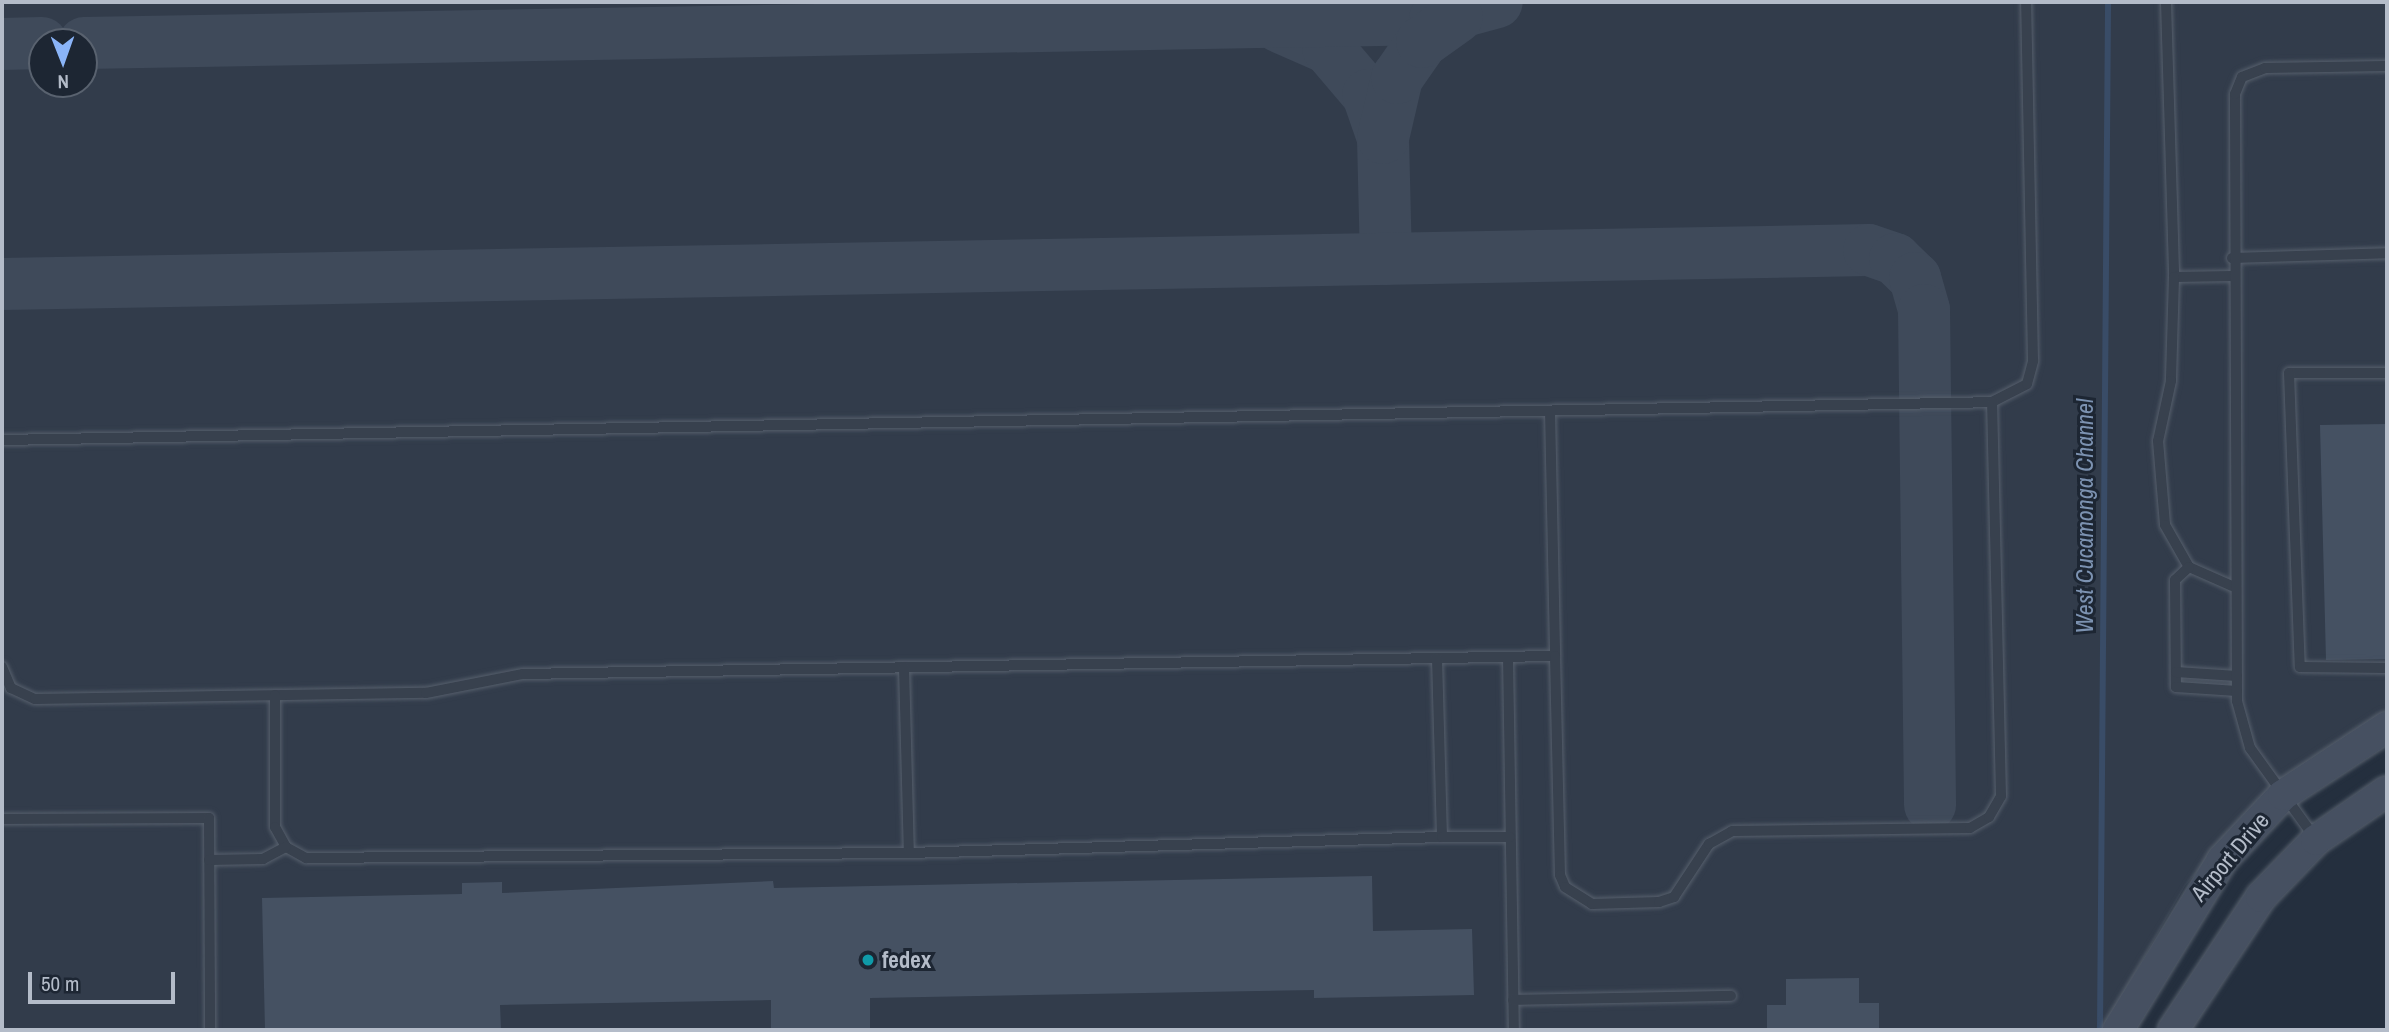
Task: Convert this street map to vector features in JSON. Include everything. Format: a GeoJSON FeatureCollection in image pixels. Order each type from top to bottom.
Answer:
{"type":"FeatureCollection","features":[{"type":"Feature","properties":{"kind":"main road","name":"Airport Drive"},"geometry":{"type":"LineString","coordinates":[[2118,1030],[2191,902],[2283,795],[2387,727]]}},
{"type":"Feature","properties":{"kind":"main road"},"geometry":{"type":"LineString","coordinates":[[2173,1030],[2261,897],[2316,840],[2387,791]]}},
{"type":"Feature","properties":{"kind":"lane"},"geometry":{"type":"LineString","coordinates":[[2,440],[1992,402],[2027,384],[2033,360],[2026,2]]}},
{"type":"Feature","properties":{"kind":"lane"},"geometry":{"type":"LineString","coordinates":[[2166,2],[2174,277],[2171,381],[2158,473],[2165,524],[2189,567],[2232,586]]}},
{"type":"Feature","properties":{"kind":"lane"},"geometry":{"type":"LineString","coordinates":[[2316,840],[2250,748],[2237,691],[2232,586],[2235,94],[2242,78],[2265,68],[2387,66]]}},
{"type":"Feature","properties":{"kind":"lane"},"geometry":{"type":"LineString","coordinates":[[2232,258],[2387,253]]}},
{"type":"Feature","properties":{"kind":"lane"},"geometry":{"type":"LineString","coordinates":[[2174,277],[2232,276]]}},
{"type":"Feature","properties":{"kind":"lane"},"geometry":{"type":"LineString","coordinates":[[2387,373],[2289,373],[2300,667],[2387,668]]}},
{"type":"Feature","properties":{"kind":"lane"},"geometry":{"type":"LineString","coordinates":[[1550,411],[1560,875],[1565,887],[1592,904],[1674,897],[1709,844],[1731,831],[1970,828],[1989,817],[2001,796],[1992,402]]}},
{"type":"Feature","properties":{"kind":"lane"},"geometry":{"type":"LineString","coordinates":[[2189,567],[2175,580],[2176,687],[2237,691]]}},
{"type":"Feature","properties":{"kind":"lane"},"geometry":{"type":"LineString","coordinates":[[2,667],[11,688],[35,699],[426,693],[523,674],[1555,656]]}},
{"type":"Feature","properties":{"kind":"lane"},"geometry":{"type":"LineString","coordinates":[[1508,657],[1514,1030]]}},
{"type":"Feature","properties":{"kind":"lane"},"geometry":{"type":"LineString","coordinates":[[1437,658],[1442,837]]}},
{"type":"Feature","properties":{"kind":"lane"},"geometry":{"type":"LineString","coordinates":[[904,667],[909,853]]}},
{"type":"Feature","properties":{"kind":"lane"},"geometry":{"type":"LineString","coordinates":[[2176,672],[2237,677]]}},
{"type":"Feature","properties":{"kind":"lane"},"geometry":{"type":"LineString","coordinates":[[275,695],[275,827],[286,848],[306,858],[909,853],[1510,837]]}},
{"type":"Feature","properties":{"kind":"lane"},"geometry":{"type":"LineString","coordinates":[[2,819],[209,818],[211,1030]]}},
{"type":"Feature","properties":{"kind":"lane"},"geometry":{"type":"LineString","coordinates":[[209,860],[263,859],[286,848]]}},
{"type":"Feature","properties":{"kind":"lane"},"geometry":{"type":"LineString","coordinates":[[1513,1000],[1731,996]]}},
{"type":"Feature","properties":{"kind":"shaded area"},"geometry":{"type":"Polygon","coordinates":[[[2,2],[2387,2],[2387,711],[2310,759],[2236,826],[2185,886],[2102,1030],[2,1030],[2,2]]]}},
{"type":"Feature","properties":{"kind":"building"},"geometry":{"type":"Polygon","coordinates":[[[2387,424],[2387,659],[2326,660],[2320,425],[2387,424]]]}},
{"type":"Feature","properties":{"kind":"building","name":"fedex"},"geometry":{"type":"Polygon","coordinates":[[[1372,876],[1373,931],[1472,929],[1474,995],[1314,998],[1314,990],[870,998],[870,1030],[771,1030],[771,1000],[500,1005],[501,1030],[265,1030],[262,898],[462,894],[462,883],[502,882],[502,893],[773,881],[774,888],[1372,876]]]}},
{"type":"Feature","properties":{"kind":"building"},"geometry":{"type":"Polygon","coordinates":[[[1859,978],[1859,1003],[1879,1003],[1879,1030],[1767,1030],[1767,1005],[1786,1005],[1786,979],[1859,978]]]}},
{"type":"Feature","properties":{"kind":"waterway","name":"West Cucamonga Channel"},"geometry":{"type":"LineString","coordinates":[[2100,1030],[2108,2]]}},
{"type":"Feature","properties":{"kind":"taxiway"},"geometry":{"type":"LineString","coordinates":[[98,43],[1435,19],[1497,2]]}},
{"type":"Feature","properties":{"kind":"taxiway"},"geometry":{"type":"LineString","coordinates":[[1383,138],[1397,78],[1422,42],[1457,17]]}},
{"type":"Feature","properties":{"kind":"taxiway"},"geometry":{"type":"LineString","coordinates":[[1278,26],[1328,48],[1368,95],[1383,138],[1386,259]]}},
{"type":"Feature","properties":{"kind":"taxiway"},"geometry":{"type":"LineString","coordinates":[[2,44],[28,43]]}},
{"type":"Feature","properties":{"kind":"taxiway"},"geometry":{"type":"LineString","coordinates":[[2,284],[1869,250],[1895,259],[1915,278],[1924,310],[1930,805]]}},
{"type":"Feature","properties":{"kind":"place","name":"fedex"},"geometry":{"type":"Point","coordinates":[868,960]}}]}
